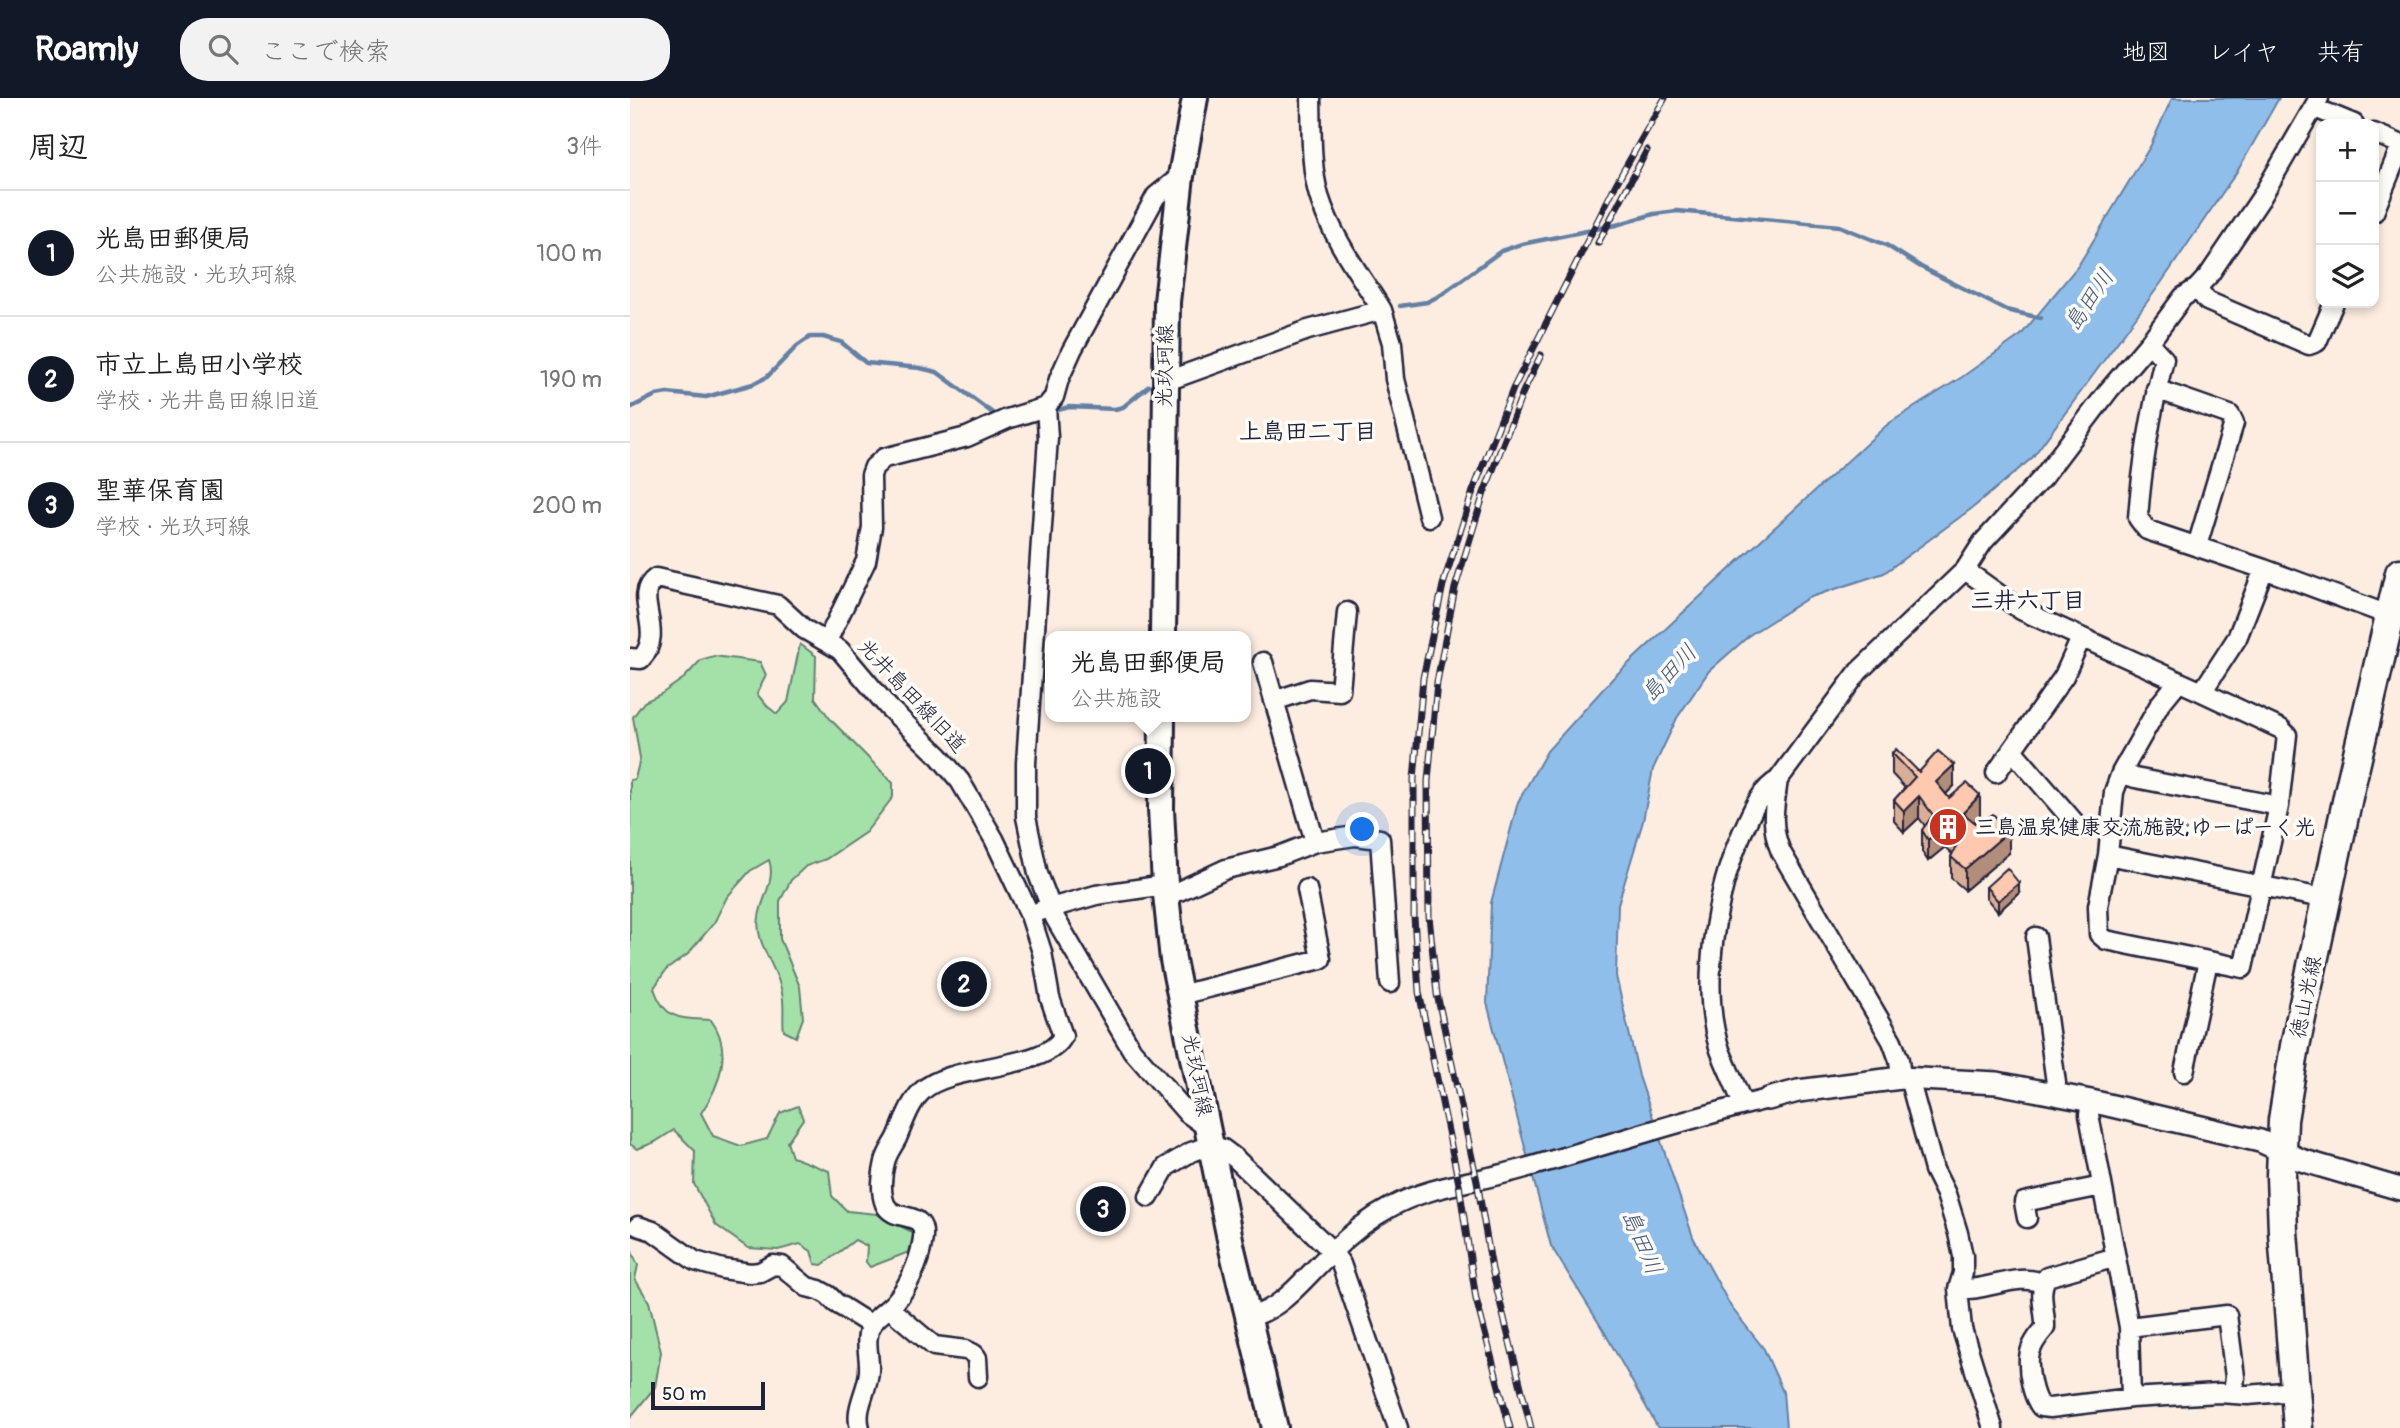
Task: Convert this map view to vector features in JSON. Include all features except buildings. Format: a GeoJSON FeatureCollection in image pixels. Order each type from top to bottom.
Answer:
{"type":"FeatureCollection","features":[{"type":"Feature","properties":{"kind":"main road","name":"光玖珂線"},"geometry":{"type":"LineString","coordinates":[[1163,631],[1167,302],[1181,176],[1195,98]]}},
{"type":"Feature","properties":{"kind":"main road","name":"徳山光線"},"geometry":{"type":"LineString","coordinates":[[2298,1428],[2283,1232],[2283,1120],[2295,1046],[2327,899],[2395,618],[2400,573]]}},
{"type":"Feature","properties":{"kind":"main road","name":"光玖珂線"},"geometry":{"type":"LineString","coordinates":[[1162,722],[1161,809],[1165,889],[1173,960],[1232,1248],[1275,1428]]}},
{"type":"Feature","properties":{"kind":"street"},"geometry":{"type":"LineString","coordinates":[[1311,98],[1318,193],[1336,237],[1382,310],[1392,343],[1395,379],[1429,517]]}},
{"type":"Feature","properties":{"kind":"street"},"geometry":{"type":"LineString","coordinates":[[1735,1107],[1720,1049],[1712,1003],[1714,929],[1733,853],[1752,811],[1768,786],[1778,780],[1859,671],[1965,570],[1983,542],[2043,477],[2183,297],[2209,275],[2261,198],[2317,103],[2345,119]]}},
{"type":"Feature","properties":{"kind":"street"},"geometry":{"type":"LineString","coordinates":[[2379,136],[2400,146],[2379,199]]}},
{"type":"Feature","properties":{"kind":"street"},"geometry":{"type":"LineString","coordinates":[[1181,176],[1156,196],[1072,350],[1047,411],[1026,763],[1026,817],[1038,874],[1050,908],[1132,1050],[1209,1136],[1332,1251],[1341,1264],[1398,1428]]}},
{"type":"Feature","properties":{"kind":"street"},"geometry":{"type":"LineString","coordinates":[[2196,288],[2207,301],[2309,345],[2317,342],[2332,308]]}},
{"type":"Feature","properties":{"kind":"street"},"geometry":{"type":"LineString","coordinates":[[1164,382],[1308,330],[1382,310]]}},
{"type":"Feature","properties":{"kind":"street"},"geometry":{"type":"LineString","coordinates":[[2149,343],[2164,359],[2156,389],[2141,477],[2138,518],[2147,530],[2264,569],[2395,618]]}},
{"type":"Feature","properties":{"kind":"street"},"geometry":{"type":"LineString","coordinates":[[2156,389],[2230,415],[2234,423],[2197,546]]}},
{"type":"Feature","properties":{"kind":"street"},"geometry":{"type":"LineString","coordinates":[[827,642],[866,561],[872,527],[871,475],[879,462],[895,455],[967,437],[1007,419],[1047,411]]}},
{"type":"Feature","properties":{"kind":"street"},"geometry":{"type":"LineString","coordinates":[[2202,692],[2237,638],[2264,569]]}},
{"type":"Feature","properties":{"kind":"street"},"geometry":{"type":"LineString","coordinates":[[1965,570],[2021,610],[2281,729],[2287,735],[2279,806],[2244,968],[2106,940],[2099,934],[2098,906],[2108,855],[2114,792],[2121,773],[2160,704],[2178,682]]}},
{"type":"Feature","properties":{"kind":"street","name":"光井島田線旧道"},"geometry":{"type":"LineString","coordinates":[[630,658],[641,659],[649,650],[652,635],[645,592],[649,583],[656,578],[778,606],[804,629],[840,650],[888,707],[939,756],[960,781],[1007,863],[1030,915],[1042,952],[1050,998],[1063,1036],[1060,1043],[1026,1060],[970,1071],[929,1086],[920,1093],[911,1107],[885,1159],[882,1192],[885,1206],[891,1212],[911,1217],[921,1224],[924,1234],[922,1248],[906,1287],[889,1308]]}},
{"type":"Feature","properties":{"kind":"street"},"geometry":{"type":"LineString","coordinates":[[1275,701],[1310,689],[1340,691],[1347,612]]}},
{"type":"Feature","properties":{"kind":"street"},"geometry":{"type":"LineString","coordinates":[[1996,774],[2064,676],[2081,638]]}},
{"type":"Feature","properties":{"kind":"street"},"geometry":{"type":"LineString","coordinates":[[1263,662],[1315,842]]}},
{"type":"Feature","properties":{"kind":"street"},"geometry":{"type":"LineString","coordinates":[[2012,750],[2075,823]]}},
{"type":"Feature","properties":{"kind":"street"},"geometry":{"type":"LineString","coordinates":[[2121,773],[2279,806]]}},
{"type":"Feature","properties":{"kind":"street"},"geometry":{"type":"LineString","coordinates":[[1778,780],[1773,811],[1773,834],[1886,1030],[1899,1059],[1934,1170],[1946,1194],[1963,1256],[1963,1273],[1958,1289],[1962,1329],[1993,1428]]}},
{"type":"Feature","properties":{"kind":"street"},"geometry":{"type":"LineString","coordinates":[[1030,915],[1096,895],[1165,889],[1179,891],[1226,869],[1279,856],[1315,842],[1355,836],[1380,839],[1390,983]]}},
{"type":"Feature","properties":{"kind":"street"},"geometry":{"type":"LineString","coordinates":[[2108,855],[2327,899]]}},
{"type":"Feature","properties":{"kind":"street"},"geometry":{"type":"LineString","coordinates":[[1180,995],[1321,959],[1307,889]]}},
{"type":"Feature","properties":{"kind":"street"},"geometry":{"type":"LineString","coordinates":[[2036,937],[2056,1083],[2054,1094]]}},
{"type":"Feature","properties":{"kind":"street"},"geometry":{"type":"LineString","coordinates":[[2184,1072],[2208,961]]}},
{"type":"Feature","properties":{"kind":"street"},"geometry":{"type":"LineString","coordinates":[[1250,1317],[1278,1305],[1332,1251],[1367,1223],[1406,1199],[1798,1091],[1905,1078],[1997,1083],[2091,1101],[2260,1141],[2281,1152],[2323,1167],[2400,1189]]}},
{"type":"Feature","properties":{"kind":"street"},"geometry":{"type":"LineString","coordinates":[[2091,1101],[2089,1115],[2129,1327],[2131,1398]]}},
{"type":"Feature","properties":{"kind":"street"},"geometry":{"type":"LineString","coordinates":[[1149,1196],[1166,1167],[1209,1136]]}},
{"type":"Feature","properties":{"kind":"street"},"geometry":{"type":"LineString","coordinates":[[2027,1217],[2024,1202],[2102,1186]]}},
{"type":"Feature","properties":{"kind":"street"},"geometry":{"type":"LineString","coordinates":[[638,1226],[653,1231],[695,1261],[723,1269],[750,1273],[761,1272],[773,1265],[782,1266],[807,1287],[828,1295],[871,1325]]}},
{"type":"Feature","properties":{"kind":"street"},"geometry":{"type":"LineString","coordinates":[[2116,1257],[2047,1277],[2043,1284],[2045,1328],[2035,1341],[2029,1359],[2035,1399],[2041,1407],[2131,1398],[2295,1391]]}},
{"type":"Feature","properties":{"kind":"street"},"geometry":{"type":"LineString","coordinates":[[1958,1289],[1982,1289],[2025,1279],[2035,1279],[2043,1284]]}},
{"type":"Feature","properties":{"kind":"street"},"geometry":{"type":"LineString","coordinates":[[860,1428],[858,1420],[869,1371],[868,1333],[871,1325],[889,1308],[934,1346],[966,1350],[974,1354],[977,1358],[978,1377]]}},
{"type":"Feature","properties":{"kind":"street"},"geometry":{"type":"LineString","coordinates":[[2129,1327],[2227,1315],[2235,1377],[2233,1394]]}},
{"type":"Feature","properties":{"kind":"green space"},"geometry":{"type":"Polygon","coordinates":[[[800,644],[816,656],[815,698],[831,720],[893,783],[893,797],[866,832],[826,859],[806,866],[791,880],[780,901],[780,939],[800,987],[803,1018],[796,1037],[784,1031],[780,983],[763,946],[758,927],[770,882],[769,860],[750,871],[727,897],[714,923],[688,954],[666,970],[654,988],[663,1007],[669,1012],[682,1018],[711,1020],[718,1031],[723,1055],[721,1067],[714,1091],[701,1113],[713,1136],[741,1146],[767,1139],[780,1113],[798,1106],[803,1119],[787,1142],[792,1157],[829,1171],[832,1196],[847,1211],[877,1214],[914,1233],[909,1252],[870,1267],[866,1262],[867,1246],[855,1240],[822,1265],[815,1264],[811,1251],[800,1244],[778,1250],[748,1248],[716,1225],[694,1184],[695,1151],[674,1130],[637,1149],[630,1144],[630,780],[635,779],[640,758],[633,717],[644,702],[684,678],[701,660],[714,656],[760,662],[766,675],[757,694],[777,714],[788,702],[800,644]]]}},
{"type":"Feature","properties":{"kind":"green space"},"geometry":{"type":"Polygon","coordinates":[[[630,1248],[638,1265],[635,1279],[649,1302],[661,1352],[655,1387],[630,1418],[630,1248]]]}},
{"type":"Feature","properties":{"kind":"water","name":"島田川"},"geometry":{"type":"Polygon","coordinates":[[[2172,98],[2279,98],[2238,170],[2161,283],[2032,458],[1975,506],[1884,573],[1808,598],[1751,634],[1709,671],[1677,718],[1653,769],[1643,821],[1618,904],[1616,976],[1639,1076],[1693,1237],[1731,1307],[1764,1349],[1783,1392],[1786,1428],[1658,1428],[1605,1333],[1551,1246],[1487,1003],[1491,903],[1518,802],[1547,751],[1614,677],[1761,540],[1888,424],[2021,335],[2078,266],[2151,145],[2172,98]]]}},
{"type":"Feature","properties":{"kind":"waterway"},"geometry":{"type":"LineString","coordinates":[[1400,306],[1427,302],[1441,295],[1501,251],[1522,244],[1677,211],[1839,226],[1886,245],[1921,267],[2006,310],[2041,318]]}},
{"type":"Feature","properties":{"kind":"waterway"},"geometry":{"type":"LineString","coordinates":[[630,408],[656,395],[667,393],[706,397],[753,384],[767,377],[797,346],[810,337],[823,337],[841,342],[866,363],[937,372],[998,417]]}},
{"type":"Feature","properties":{"kind":"waterway"},"geometry":{"type":"LineString","coordinates":[[1051,412],[1069,407],[1123,407],[1149,386]]}},
{"type":"Feature","properties":{"kind":"railway"},"geometry":{"type":"LineString","coordinates":[[1510,1428],[1476,1299],[1459,1184],[1419,992],[1414,917],[1414,779],[1423,678],[1443,585],[1473,491],[1513,389],[1616,184],[1665,98]]}},
{"type":"Feature","properties":{"kind":"railway"},"geometry":{"type":"LineString","coordinates":[[1598,243],[1647,150]]}},
{"type":"Feature","properties":{"kind":"railway"},"geometry":{"type":"LineString","coordinates":[[1531,1428],[1492,1269],[1477,1181],[1437,994],[1429,916],[1428,781],[1437,682],[1455,588],[1484,493],[1523,392],[1541,355]]}},
{"type":"Feature","properties":{"kind":"place","name":"光島田郵便局"},"geometry":{"type":"Point","coordinates":[1148,771]}},
{"type":"Feature","properties":{"kind":"place","name":"三島温泉健康交流施設;ゆーぱーく光"},"geometry":{"type":"Point","coordinates":[1948,827]}},
{"type":"Feature","properties":{"kind":"place","name":"市立上島田小学校"},"geometry":{"type":"Point","coordinates":[964,984]}},
{"type":"Feature","properties":{"kind":"place","name":"聖華保育園"},"geometry":{"type":"Point","coordinates":[1103,1209]}},
{"type":"Feature","properties":{"kind":"district","name":"上島田二丁目"},"geometry":{"type":"Point","coordinates":[1308,431]}},
{"type":"Feature","properties":{"kind":"district","name":"三井六丁目"},"geometry":{"type":"Point","coordinates":[2028,600]}}]}
